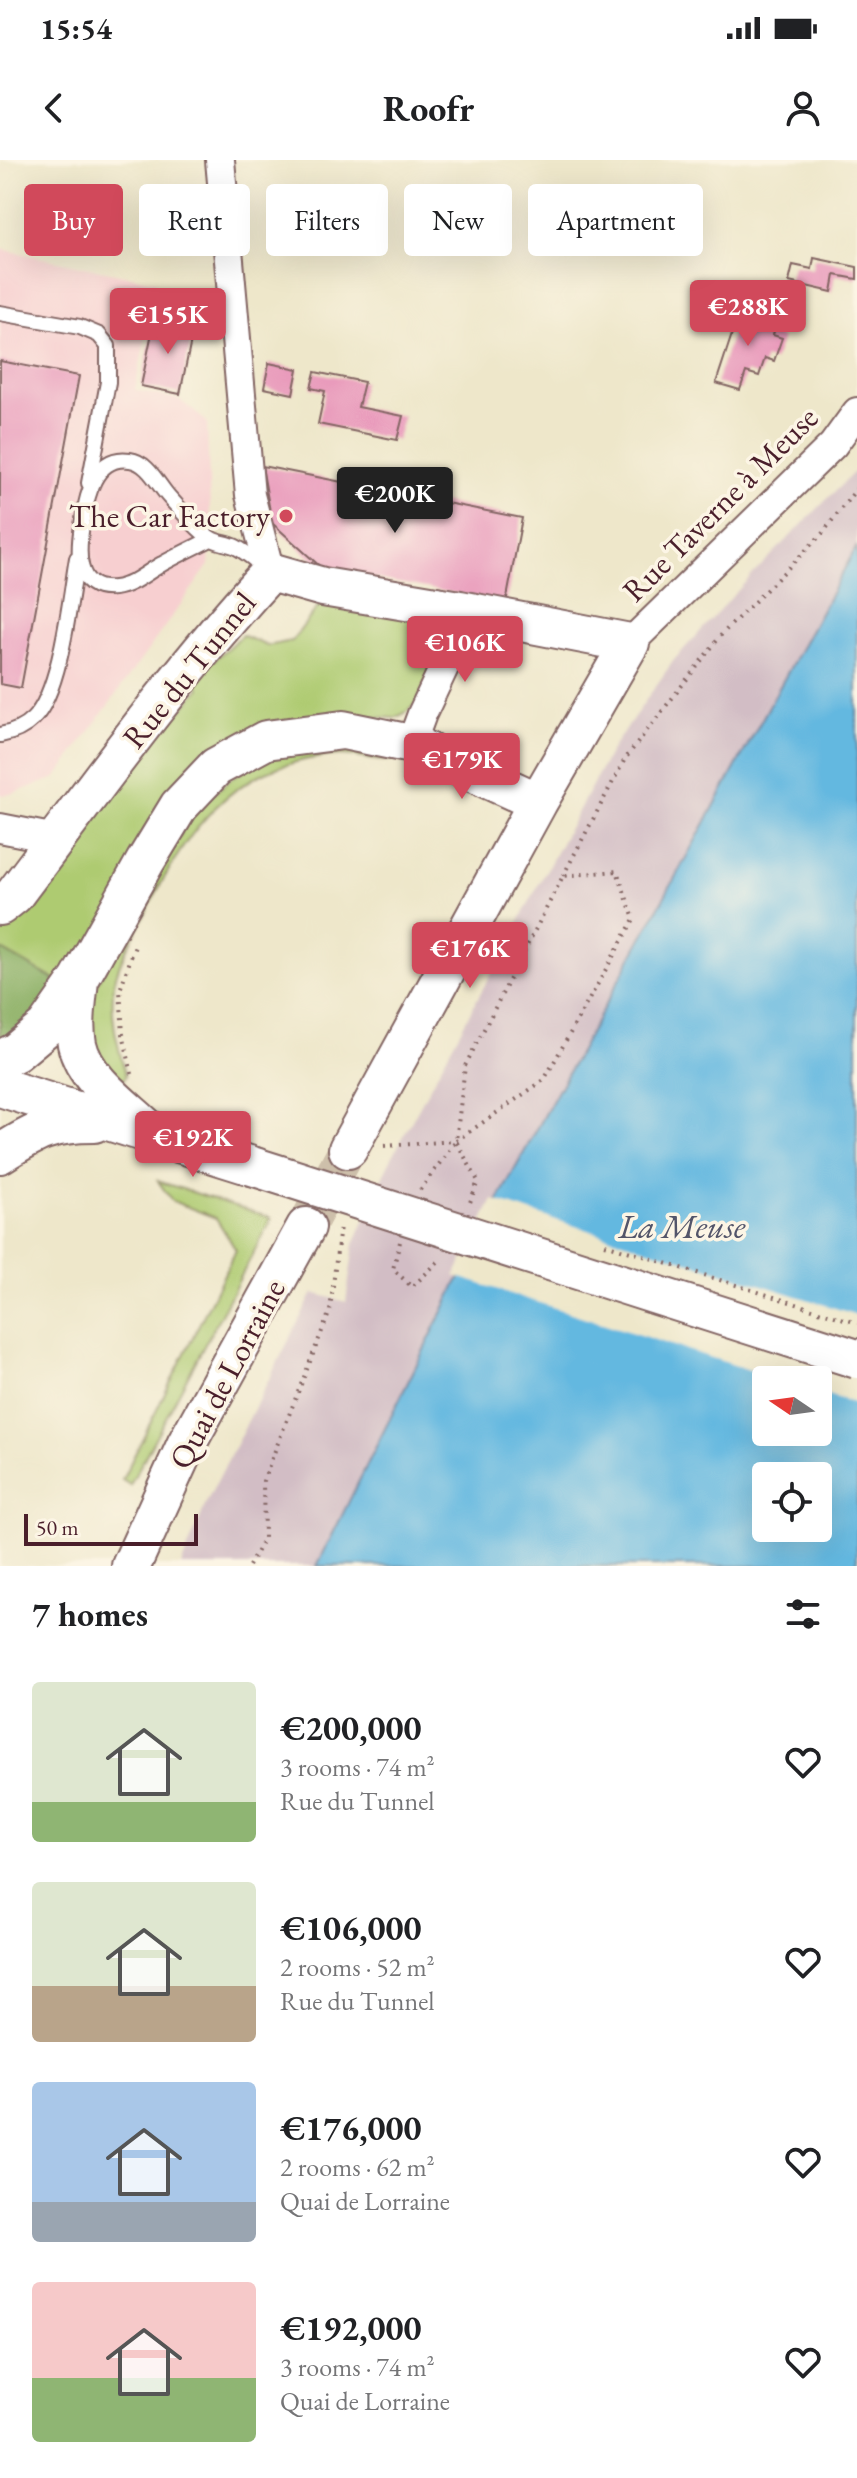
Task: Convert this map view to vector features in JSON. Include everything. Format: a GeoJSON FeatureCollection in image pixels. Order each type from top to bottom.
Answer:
{"type":"FeatureCollection","features":[{"type":"Feature","properties":{"kind":"main road","name":"Rue du Tunnel"},"geometry":{"type":"LineString","coordinates":[[0,906],[14,895],[225,620],[270,572],[323,587],[630,643]]}},
{"type":"Feature","properties":{"kind":"main road"},"geometry":{"type":"LineString","coordinates":[[348,1149],[538,802],[630,643]]}},
{"type":"Feature","properties":{"kind":"main road"},"geometry":{"type":"LineString","coordinates":[[0,1060],[16,1052],[46,1027],[79,980],[179,806],[216,767],[266,740],[343,730],[411,744],[538,802]]}},
{"type":"Feature","properties":{"kind":"main road"},"geometry":{"type":"LineString","coordinates":[[79,980],[77,1045],[88,1070],[153,1134]]}},
{"type":"Feature","properties":{"kind":"main road"},"geometry":{"type":"LineString","coordinates":[[0,1087],[857,1359]]}},
{"type":"Feature","properties":{"kind":"main road"},"geometry":{"type":"LineString","coordinates":[[0,1154],[31,1134],[62,1123],[113,1122]]}},
{"type":"Feature","properties":{"kind":"main road","name":"Quai de Lorraine"},"geometry":{"type":"LineString","coordinates":[[131,1566],[186,1445],[323,1225]]}},
{"type":"Feature","properties":{"kind":"street"},"geometry":{"type":"LineString","coordinates":[[220,160],[250,495],[270,572]]}},
{"type":"Feature","properties":{"kind":"street","name":"Rue Taverne à Meuse"},"geometry":{"type":"LineString","coordinates":[[630,643],[833,445],[857,412]]}},
{"type":"Feature","properties":{"kind":"street"},"geometry":{"type":"LineString","coordinates":[[411,744],[455,644],[460,610]]}},
{"type":"Feature","properties":{"kind":"street"},"geometry":{"type":"LineString","coordinates":[[0,828],[56,839]]}},
{"type":"Feature","properties":{"kind":"lane"},"geometry":{"type":"LineString","coordinates":[[0,313],[80,327],[99,335],[108,346],[108,382],[56,672],[44,704],[33,719],[13,733],[0,735]]}},
{"type":"Feature","properties":{"kind":"lane"},"geometry":{"type":"LineString","coordinates":[[88,490],[106,466],[119,459],[134,460],[211,539],[236,547],[270,572]]}},
{"type":"Feature","properties":{"kind":"lane"},"geometry":{"type":"LineString","coordinates":[[78,554],[87,579],[98,586],[111,588],[127,585],[211,539]]}},
{"type":"Feature","properties":{"kind":"path"},"geometry":{"type":"LineString","coordinates":[[456,1141],[465,1066],[625,759],[722,634],[822,534],[857,488]]}},
{"type":"Feature","properties":{"kind":"path"},"geometry":{"type":"LineString","coordinates":[[348,1149],[456,1141],[544,1080],[634,919],[617,871],[563,876]]}},
{"type":"Feature","properties":{"kind":"path"},"geometry":{"type":"LineString","coordinates":[[132,1075],[123,1034],[120,990],[140,935]]}},
{"type":"Feature","properties":{"kind":"path"},"geometry":{"type":"LineString","coordinates":[[249,1566],[264,1538],[263,1481],[330,1311],[323,1225]]}},
{"type":"Feature","properties":{"kind":"shaded area"},"geometry":{"type":"Polygon","coordinates":[[[0,249],[157,282],[135,390],[180,400],[207,422],[211,539],[209,565],[56,778],[0,795],[0,249]]]}},
{"type":"Feature","properties":{"kind":"shaded area"},"geometry":{"type":"Polygon","coordinates":[[[857,469],[857,546],[497,1202],[317,1566],[181,1566],[207,1501],[313,1293],[346,1302],[354,1244],[387,1167],[611,750],[674,660],[753,574],[857,469]]]}},
{"type":"Feature","properties":{"kind":"green space"},"geometry":{"type":"Polygon","coordinates":[[[320,604],[431,621],[440,633],[440,647],[417,703],[395,718],[335,716],[224,750],[62,984],[0,949],[0,919],[169,711],[177,715],[200,688],[193,679],[242,635],[267,646],[292,641],[320,604]]]}},
{"type":"Feature","properties":{"kind":"green space"},"geometry":{"type":"Polygon","coordinates":[[[322,746],[399,757],[377,760],[339,755],[279,767],[233,792],[214,809],[181,849],[122,959],[114,985],[113,1008],[126,1076],[123,1080],[101,1073],[86,1003],[194,810],[233,777],[262,760],[322,746]]]}},
{"type":"Feature","properties":{"kind":"green space"},"geometry":{"type":"Polygon","coordinates":[[[0,949],[62,984],[24,1032],[0,1040],[0,949]]]}},
{"type":"Feature","properties":{"kind":"green space"},"geometry":{"type":"Polygon","coordinates":[[[158,1181],[272,1218],[130,1485],[122,1480],[236,1250],[216,1218],[172,1201],[158,1181]]]}},
{"type":"Feature","properties":{"kind":"water","name":"La Meuse"},"geometry":{"type":"Polygon","coordinates":[[[857,546],[857,1566],[317,1566],[497,1202],[857,546]]]}},
{"type":"Feature","properties":{"kind":"pier"},"geometry":{"type":"Polygon","coordinates":[[[493,1200],[857,1315],[857,1404],[832,1396],[832,1366],[752,1366],[752,1371],[455,1276],[493,1200]]]}},
{"type":"Feature","properties":{"kind":"building"},"geometry":{"type":"Polygon","coordinates":[[[814,258],[857,267],[857,279],[835,275],[832,292],[789,282],[793,265],[812,269],[814,258]]]}},
{"type":"Feature","properties":{"kind":"building"},"geometry":{"type":"Polygon","coordinates":[[[747,301],[765,306],[760,323],[775,328],[773,335],[782,338],[774,361],[765,358],[759,376],[746,372],[740,390],[716,383],[738,316],[743,318],[747,301]]]}},
{"type":"Feature","properties":{"kind":"building"},"geometry":{"type":"Polygon","coordinates":[[[155,318],[194,326],[180,394],[141,386],[155,318]]]}},
{"type":"Feature","properties":{"kind":"building"},"geometry":{"type":"Polygon","coordinates":[[[0,361],[79,376],[21,688],[0,684],[0,361]]]}},
{"type":"Feature","properties":{"kind":"building"},"geometry":{"type":"Polygon","coordinates":[[[269,363],[298,369],[293,394],[264,388],[269,363]]]}},
{"type":"Feature","properties":{"kind":"building"},"geometry":{"type":"Polygon","coordinates":[[[315,372],[364,382],[358,407],[403,416],[397,440],[318,424],[325,391],[311,388],[315,372]]]}},
{"type":"Feature","properties":{"kind":"building"},"geometry":{"type":"Polygon","coordinates":[[[262,466],[522,518],[506,603],[323,569],[272,523],[262,466]]]}},
{"type":"Feature","properties":{"kind":"tunnel"},"geometry":{"type":"LineString","coordinates":[[306,1227],[348,1149]]}},
{"type":"Feature","properties":{"kind":"place","name":"The Car Factory"},"geometry":{"type":"Point","coordinates":[286,516]}}]}
